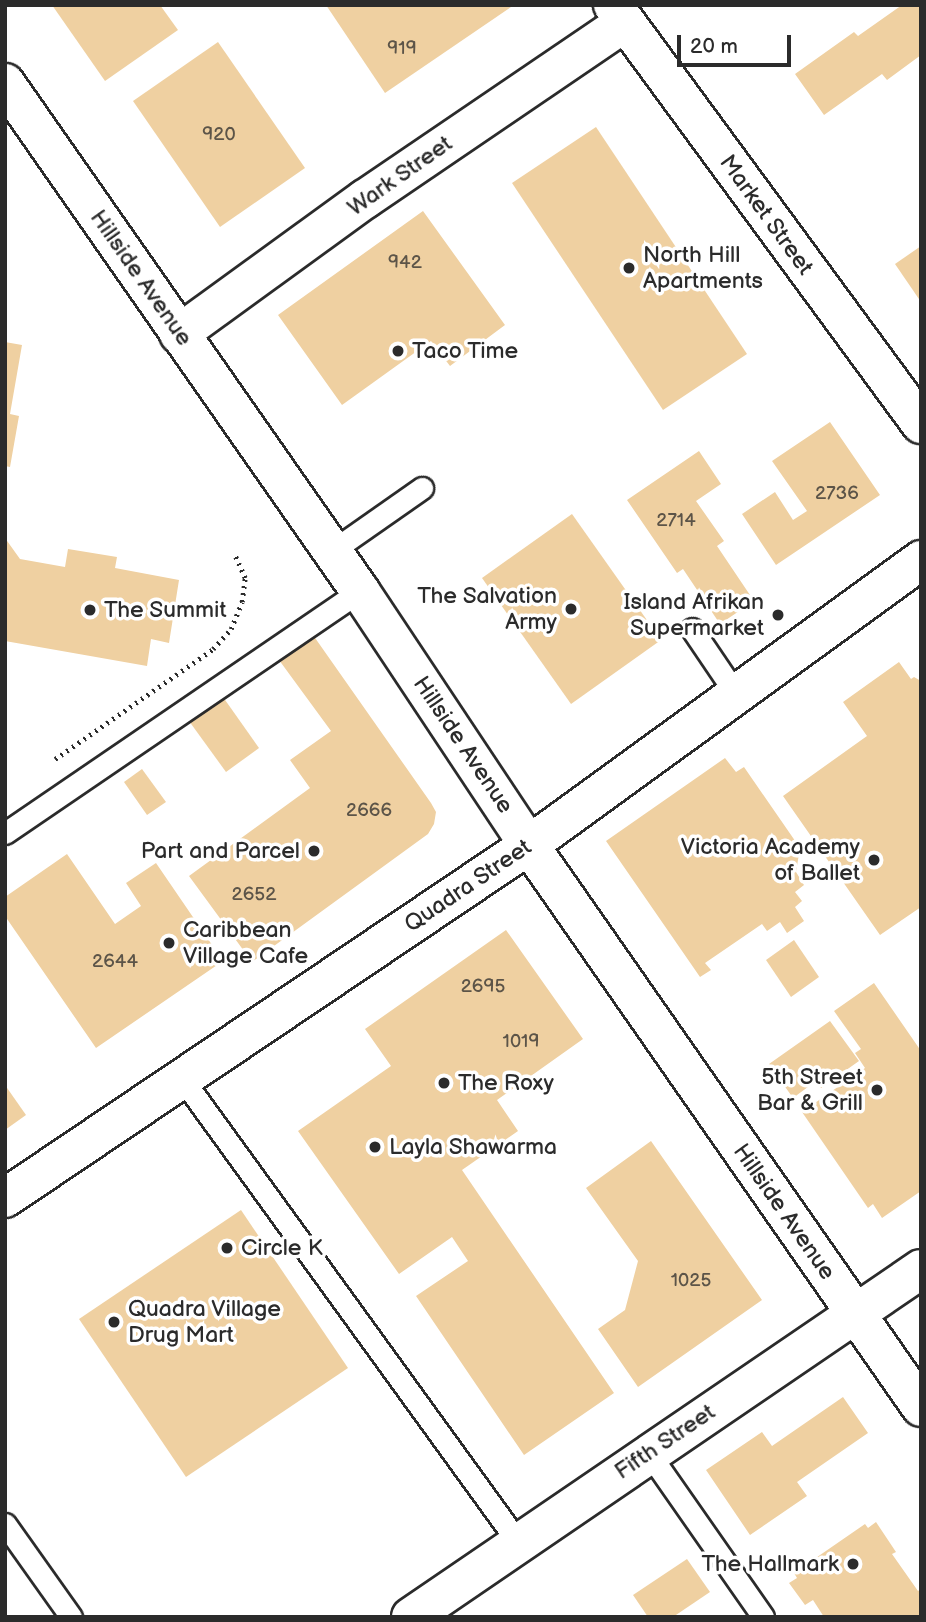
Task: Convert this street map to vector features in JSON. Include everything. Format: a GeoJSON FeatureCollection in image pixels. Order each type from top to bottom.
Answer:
{"type":"FeatureCollection","features":[{"type":"Feature","properties":{"kind":"main road","name":"Wark Street"},"geometry":{"type":"LineString","coordinates":[[179,334],[619,14]]}},
{"type":"Feature","properties":{"kind":"main road","name":"Market Street"},"geometry":{"type":"LineString","coordinates":[[619,14],[921,425]]}},
{"type":"Feature","properties":{"kind":"main road","name":"Hillside Avenue"},"geometry":{"type":"LineString","coordinates":[[5,83],[360,591],[529,845],[921,1407]]}},
{"type":"Feature","properties":{"kind":"main road","name":"Quadra Street"},"geometry":{"type":"LineString","coordinates":[[5,1198],[529,845],[921,560]]}},
{"type":"Feature","properties":{"kind":"main road","name":"Fifth Street"},"geometry":{"type":"LineString","coordinates":[[411,1617],[648,1452],[921,1269]]}},
{"type":"Feature","properties":{"kind":"lane"},"geometry":{"type":"LineString","coordinates":[[332,551],[422,488]]}},
{"type":"Feature","properties":{"kind":"lane"},"geometry":{"type":"LineString","coordinates":[[5,833],[360,591]]}},
{"type":"Feature","properties":{"kind":"lane"},"geometry":{"type":"LineString","coordinates":[[692,629],[736,694]]}},
{"type":"Feature","properties":{"kind":"lane"},"geometry":{"type":"LineString","coordinates":[[181,1077],[518,1542]]}},
{"type":"Feature","properties":{"kind":"lane"},"geometry":{"type":"LineString","coordinates":[[648,1452],[763,1617]]}},
{"type":"Feature","properties":{"kind":"lane"},"geometry":{"type":"LineString","coordinates":[[5,1524],[71,1617]]}},
{"type":"Feature","properties":{"kind":"path"},"geometry":{"type":"LineString","coordinates":[[48,764],[213,649],[231,629],[242,602],[245,579],[235,556]]}},
{"type":"Feature","properties":{"kind":"building"},"geometry":{"type":"Polygon","coordinates":[[[52,5],[160,5],[178,30],[105,81],[52,5]]]}},
{"type":"Feature","properties":{"kind":"building"},"geometry":{"type":"Polygon","coordinates":[[[326,5],[514,5],[385,93],[326,5]]]}},
{"type":"Feature","properties":{"kind":"building"},"geometry":{"type":"Polygon","coordinates":[[[902,5],[921,5],[921,55],[887,80],[882,74],[824,115],[795,74],[854,32],[858,36],[902,5]]]}},
{"type":"Feature","properties":{"kind":"building"},"geometry":{"type":"Polygon","coordinates":[[[218,42],[305,168],[220,227],[133,101],[218,42]]]}},
{"type":"Feature","properties":{"kind":"building","name":"North Hill Apartments"},"geometry":{"type":"Polygon","coordinates":[[[596,127],[747,354],[663,410],[512,183],[596,127]]]}},
{"type":"Feature","properties":{"kind":"building"},"geometry":{"type":"Polygon","coordinates":[[[423,211],[505,325],[450,366],[431,341],[342,405],[278,315],[423,211]]]}},
{"type":"Feature","properties":{"kind":"building"},"geometry":{"type":"Polygon","coordinates":[[[921,246],[921,302],[895,264],[921,246]]]}},
{"type":"Feature","properties":{"kind":"building"},"geometry":{"type":"Polygon","coordinates":[[[5,342],[22,345],[10,414],[19,416],[10,467],[5,466],[5,342]]]}},
{"type":"Feature","properties":{"kind":"building"},"geometry":{"type":"Polygon","coordinates":[[[830,422],[880,495],[776,565],[742,514],[775,492],[793,520],[807,511],[772,461],[830,422]]]}},
{"type":"Feature","properties":{"kind":"building"},"geometry":{"type":"Polygon","coordinates":[[[699,451],[721,484],[696,501],[724,541],[717,546],[754,601],[720,624],[683,569],[677,573],[627,500],[699,451]]]}},
{"type":"Feature","properties":{"kind":"building","name":"The Salvation Army"},"geometry":{"type":"Polygon","coordinates":[[[572,514],[661,640],[571,704],[482,578],[572,514]]]}},
{"type":"Feature","properties":{"kind":"building","name":"The Summit"},"geometry":{"type":"Polygon","coordinates":[[[5,538],[20,559],[65,567],[68,549],[117,557],[115,568],[179,580],[169,643],[151,639],[147,666],[5,641],[5,538]]]}},
{"type":"Feature","properties":{"kind":"building"},"geometry":{"type":"Polygon","coordinates":[[[313,635],[431,803],[436,812],[434,824],[428,834],[252,962],[189,876],[310,788],[290,760],[331,731],[279,660],[313,635]]]}},
{"type":"Feature","properties":{"kind":"building","name":"Victoria Academy of Ballet"},"geometry":{"type":"Polygon","coordinates":[[[899,662],[911,679],[914,677],[921,681],[921,907],[880,935],[783,796],[867,736],[843,702],[899,662]]]}},
{"type":"Feature","properties":{"kind":"building"},"geometry":{"type":"Polygon","coordinates":[[[223,697],[259,748],[226,772],[189,721],[223,697]]]}},
{"type":"Feature","properties":{"kind":"building"},"geometry":{"type":"Polygon","coordinates":[[[725,758],[736,772],[744,767],[800,848],[796,872],[804,885],[795,892],[802,901],[795,907],[804,921],[787,933],[780,922],[767,931],[762,924],[705,963],[711,970],[700,977],[606,841],[725,758]]]}},
{"type":"Feature","properties":{"kind":"building"},"geometry":{"type":"Polygon","coordinates":[[[142,769],[166,802],[147,815],[124,782],[142,769]]]}},
{"type":"Feature","properties":{"kind":"building"},"geometry":{"type":"Polygon","coordinates":[[[67,854],[115,924],[141,906],[126,883],[156,863],[223,961],[96,1048],[5,916],[5,897],[67,854]]]}},
{"type":"Feature","properties":{"kind":"building"},"geometry":{"type":"Polygon","coordinates":[[[506,930],[583,1039],[497,1100],[518,1131],[462,1170],[614,1393],[524,1455],[416,1296],[468,1261],[452,1237],[399,1274],[298,1131],[391,1066],[365,1029],[506,930]]]}},
{"type":"Feature","properties":{"kind":"building"},"geometry":{"type":"Polygon","coordinates":[[[794,940],[819,977],[791,997],[766,960],[794,940]]]}},
{"type":"Feature","properties":{"kind":"building","name":"5th Street Bar & Grill"},"geometry":{"type":"Polygon","coordinates":[[[874,983],[921,1051],[921,1191],[882,1218],[873,1204],[868,1208],[802,1112],[865,1068],[855,1053],[861,1049],[834,1011],[874,983]]]}},
{"type":"Feature","properties":{"kind":"building"},"geometry":{"type":"Polygon","coordinates":[[[830,1021],[859,1061],[821,1088],[816,1081],[793,1098],[769,1064],[830,1021]]]}},
{"type":"Feature","properties":{"kind":"building"},"geometry":{"type":"Polygon","coordinates":[[[5,1085],[26,1115],[5,1130],[5,1085]]]}},
{"type":"Feature","properties":{"kind":"building"},"geometry":{"type":"Polygon","coordinates":[[[651,1141],[762,1300],[638,1387],[598,1329],[625,1310],[638,1261],[586,1188],[651,1141]]]}},
{"type":"Feature","properties":{"kind":"building"},"geometry":{"type":"Polygon","coordinates":[[[241,1210],[348,1368],[186,1477],[79,1319],[241,1210]]]}},
{"type":"Feature","properties":{"kind":"building"},"geometry":{"type":"Polygon","coordinates":[[[843,1397],[868,1433],[797,1482],[807,1496],[750,1535],[706,1470],[762,1432],[772,1446],[843,1397]]]}},
{"type":"Feature","properties":{"kind":"building","name":"The Hallmark"},"geometry":{"type":"Polygon","coordinates":[[[876,1522],[896,1552],[892,1554],[918,1591],[921,1589],[921,1617],[824,1617],[813,1600],[805,1605],[789,1583],[797,1578],[794,1573],[865,1524],[868,1528],[876,1522]]]}},
{"type":"Feature","properties":{"kind":"building"},"geometry":{"type":"Polygon","coordinates":[[[687,1559],[710,1592],[673,1617],[648,1617],[633,1595],[687,1559]]]}},
{"type":"Feature","properties":{"kind":"place","name":"North Hill Apartments"},"geometry":{"type":"Point","coordinates":[629,268]}},
{"type":"Feature","properties":{"kind":"place","name":"Taco Time"},"geometry":{"type":"Point","coordinates":[398,351]}},
{"type":"Feature","properties":{"kind":"place","name":"The Salvation Army"},"geometry":{"type":"Point","coordinates":[571,609]}},
{"type":"Feature","properties":{"kind":"place","name":"The Summit"},"geometry":{"type":"Point","coordinates":[90,610]}},
{"type":"Feature","properties":{"kind":"place","name":"Island Afrikan Supermarket"},"geometry":{"type":"Point","coordinates":[778,615]}},
{"type":"Feature","properties":{"kind":"place","name":"Part and Parcel"},"geometry":{"type":"Point","coordinates":[314,851]}},
{"type":"Feature","properties":{"kind":"place","name":"Victoria Academy of Ballet"},"geometry":{"type":"Point","coordinates":[874,860]}},
{"type":"Feature","properties":{"kind":"place","name":"Caribbean Village Cafe"},"geometry":{"type":"Point","coordinates":[169,943]}},
{"type":"Feature","properties":{"kind":"place","name":"The Roxy"},"geometry":{"type":"Point","coordinates":[444,1083]}},
{"type":"Feature","properties":{"kind":"place","name":"5th Street Bar & Grill"},"geometry":{"type":"Point","coordinates":[877,1090]}},
{"type":"Feature","properties":{"kind":"place","name":"Layla Shawarma"},"geometry":{"type":"Point","coordinates":[375,1147]}},
{"type":"Feature","properties":{"kind":"place","name":"Circle K"},"geometry":{"type":"Point","coordinates":[227,1248]}},
{"type":"Feature","properties":{"kind":"place","name":"Quadra Village Drug Mart"},"geometry":{"type":"Point","coordinates":[114,1322]}},
{"type":"Feature","properties":{"kind":"place","name":"The Hallmark"},"geometry":{"type":"Point","coordinates":[853,1564]}}]}
